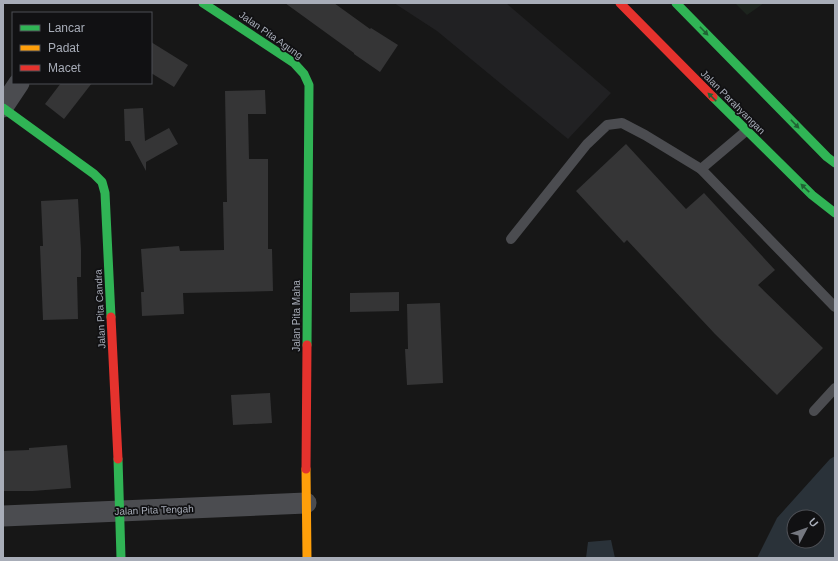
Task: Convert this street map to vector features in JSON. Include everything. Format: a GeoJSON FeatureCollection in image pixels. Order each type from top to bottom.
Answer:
{"type":"FeatureCollection","features":[{"type":"Feature","properties":{"kind":"street","name":"Jalan Pita Agung"},"geometry":{"type":"LineString","coordinates":[[203,3],[294,63],[304,74]]}},
{"type":"Feature","properties":{"kind":"street","name":"Jalan Parahyangan"},"geometry":{"type":"LineString","coordinates":[[620,3],[746,131],[812,195],[835,213]]}},
{"type":"Feature","properties":{"kind":"street"},"geometry":{"type":"LineString","coordinates":[[676,3],[827,157],[835,163]]}},
{"type":"Feature","properties":{"kind":"street","name":"Jalan Pita Maha"},"geometry":{"type":"LineString","coordinates":[[304,74],[309,85],[306,503],[307,558]]}},
{"type":"Feature","properties":{"kind":"street"},"geometry":{"type":"LineString","coordinates":[[3,108],[18,84]]}},
{"type":"Feature","properties":{"kind":"street","name":"Jalan Pita Candra"},"geometry":{"type":"LineString","coordinates":[[3,108],[94,174],[102,182],[105,193],[121,558]]}},
{"type":"Feature","properties":{"kind":"street","name":"Jalan Pita Tengah"},"geometry":{"type":"LineString","coordinates":[[3,516],[306,503]]}},
{"type":"Feature","properties":{"kind":"lane"},"geometry":{"type":"LineString","coordinates":[[511,239],[586,144],[607,124],[622,123],[645,135],[700,169],[835,307]]}},
{"type":"Feature","properties":{"kind":"lane"},"geometry":{"type":"LineString","coordinates":[[700,169],[746,131]]}},
{"type":"Feature","properties":{"kind":"lane"},"geometry":{"type":"LineString","coordinates":[[814,411],[835,388]]}},
{"type":"Feature","properties":{"kind":"shaded area"},"geometry":{"type":"Polygon","coordinates":[[[394,3],[506,3],[611,93],[568,139],[437,31],[394,3]]]}},
{"type":"Feature","properties":{"kind":"shaded area"},"geometry":{"type":"Polygon","coordinates":[[[735,3],[764,3],[747,15],[735,3]]]}},
{"type":"Feature","properties":{"kind":"shaded area"},"geometry":{"type":"Polygon","coordinates":[[[835,456],[835,558],[757,558],[777,518],[830,459],[835,456]]]}},
{"type":"Feature","properties":{"kind":"shaded area"},"geometry":{"type":"Polygon","coordinates":[[[611,540],[615,558],[586,558],[588,542],[611,540]]]}},
{"type":"Feature","properties":{"kind":"building"},"geometry":{"type":"Polygon","coordinates":[[[285,3],[334,3],[370,29],[371,28],[398,45],[380,72],[285,3]]]}},
{"type":"Feature","properties":{"kind":"building"},"geometry":{"type":"Polygon","coordinates":[[[152,43],[188,65],[174,87],[152,74],[152,43]]]}},
{"type":"Feature","properties":{"kind":"building"},"geometry":{"type":"Polygon","coordinates":[[[60,84],[91,84],[64,119],[45,104],[60,84]]]}},
{"type":"Feature","properties":{"kind":"building"},"geometry":{"type":"Polygon","coordinates":[[[265,90],[266,114],[248,114],[249,159],[268,159],[268,249],[272,249],[273,291],[183,293],[184,314],[142,316],[141,292],[144,292],[141,249],[179,246],[180,251],[224,250],[223,202],[227,202],[225,91],[265,90]]]}},
{"type":"Feature","properties":{"kind":"building"},"geometry":{"type":"Polygon","coordinates":[[[143,108],[145,141],[169,128],[178,144],[146,162],[146,171],[130,141],[125,141],[124,109],[143,108]]]}},
{"type":"Feature","properties":{"kind":"building"},"geometry":{"type":"Polygon","coordinates":[[[626,144],[686,209],[704,193],[775,270],[758,285],[823,348],[777,395],[715,334],[627,240],[624,243],[576,191],[626,144]]]}},
{"type":"Feature","properties":{"kind":"building"},"geometry":{"type":"Polygon","coordinates":[[[78,199],[81,277],[77,277],[78,319],[43,320],[40,246],[43,246],[41,201],[78,199]]]}},
{"type":"Feature","properties":{"kind":"building"},"geometry":{"type":"Polygon","coordinates":[[[399,292],[399,311],[350,312],[350,293],[399,292]]]}},
{"type":"Feature","properties":{"kind":"building"},"geometry":{"type":"Polygon","coordinates":[[[440,303],[443,383],[407,385],[405,349],[408,349],[407,304],[440,303]]]}},
{"type":"Feature","properties":{"kind":"building"},"geometry":{"type":"Polygon","coordinates":[[[270,393],[272,423],[233,425],[231,395],[270,393]]]}},
{"type":"Feature","properties":{"kind":"building"},"geometry":{"type":"Polygon","coordinates":[[[67,445],[71,488],[33,491],[3,491],[3,451],[29,450],[29,448],[67,445]]]}},
{"type":"Feature","properties":{"kind":"traffic: fast"},"geometry":{"type":"LineString","coordinates":[[203,3],[294,63],[304,74],[309,85],[307,345]]}},
{"type":"Feature","properties":{"kind":"traffic: fast"},"geometry":{"type":"LineString","coordinates":[[676,3],[827,157],[835,163]]}},
{"type":"Feature","properties":{"kind":"traffic: fast"},"geometry":{"type":"LineString","coordinates":[[713,97],[812,195],[835,213]]}},
{"type":"Feature","properties":{"kind":"traffic: fast"},"geometry":{"type":"LineString","coordinates":[[3,108],[94,174],[102,182],[105,193],[111,317]]}},
{"type":"Feature","properties":{"kind":"traffic: fast"},"geometry":{"type":"LineString","coordinates":[[118,459],[121,558]]}},
{"type":"Feature","properties":{"kind":"traffic: slow"},"geometry":{"type":"LineString","coordinates":[[306,469],[307,558]]}},
{"type":"Feature","properties":{"kind":"traffic: jam"},"geometry":{"type":"LineString","coordinates":[[620,3],[713,97]]}},
{"type":"Feature","properties":{"kind":"traffic: jam"},"geometry":{"type":"LineString","coordinates":[[111,317],[118,459]]}},
{"type":"Feature","properties":{"kind":"traffic: jam"},"geometry":{"type":"LineString","coordinates":[[306,469],[307,345]]}}]}
